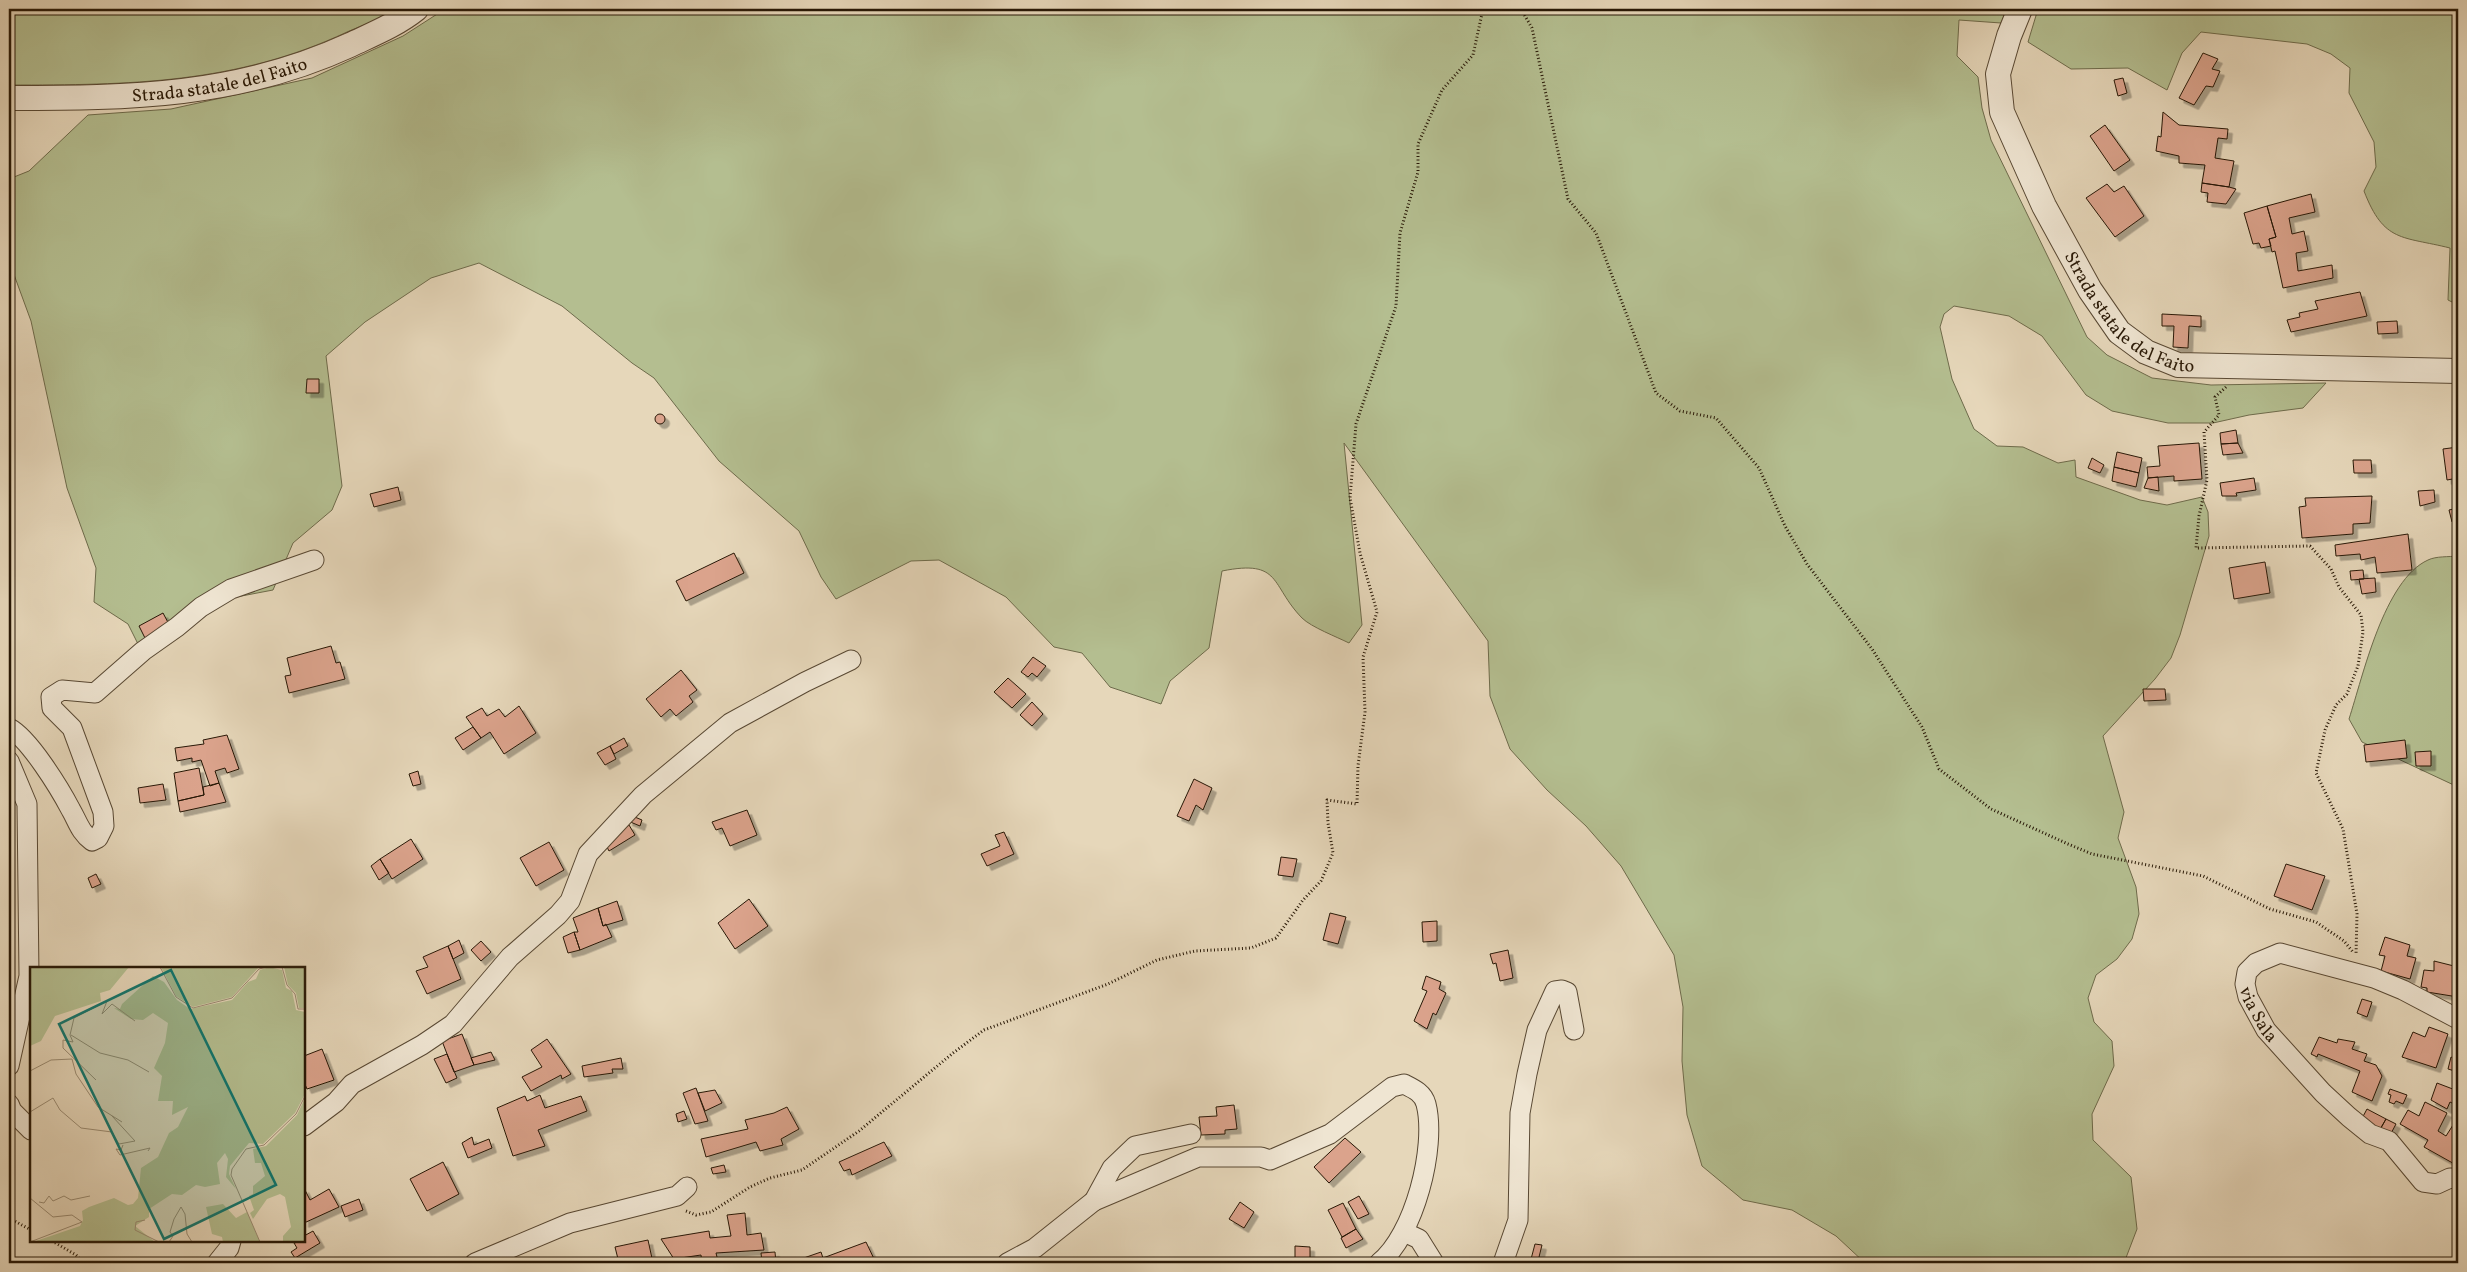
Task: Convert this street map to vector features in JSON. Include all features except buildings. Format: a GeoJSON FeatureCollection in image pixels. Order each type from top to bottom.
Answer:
{"type":"FeatureCollection","features":[{"type":"Feature","properties":{"kind":"street","name":"Strada statale del Faito"},"geometry":{"type":"LineString","coordinates":[[9,98],[106,98],[182,92],[272,75],[326,56],[399,22],[416,9]]}},
{"type":"Feature","properties":{"kind":"street","name":"Strada statale del Faito"},"geometry":{"type":"LineString","coordinates":[[2020,9],[2009,36],[1998,74],[2002,112],[2044,206],[2090,290],[2119,332],[2146,352],[2178,366],[2458,371]]}},
{"type":"Feature","properties":{"kind":"street"},"geometry":{"type":"LineString","coordinates":[[9,728],[20,734],[40,762],[70,809],[82,833],[92,840],[98,838],[104,826],[103,812],[72,728],[52,708],[51,698],[62,690],[95,693],[200,607],[232,588],[314,560]]}},
{"type":"Feature","properties":{"kind":"street"},"geometry":{"type":"LineString","coordinates":[[305,1125],[336,1102],[352,1084],[422,1045],[453,1024],[510,957],[558,915],[570,901],[588,854],[650,790],[730,723],[805,682],[851,660]]}},
{"type":"Feature","properties":{"kind":"street"},"geometry":{"type":"LineString","coordinates":[[9,761],[27,804],[29,976],[9,1066]]}},
{"type":"Feature","properties":{"kind":"street","name":"via Sala"},"geometry":{"type":"LineString","coordinates":[[2458,1019],[2403,990],[2374,978],[2280,953],[2256,963],[2247,972],[2244,984],[2248,997],[2266,1030],[2323,1093],[2349,1117],[2370,1134],[2389,1141],[2423,1182],[2437,1184],[2450,1178],[2458,1178]]}},
{"type":"Feature","properties":{"kind":"street"},"geometry":{"type":"LineString","coordinates":[[1503,1263],[1518,1220],[1520,1113],[1527,1074],[1537,1030],[1547,1004],[1555,991],[1562,990],[1567,992],[1574,1030]]}},
{"type":"Feature","properties":{"kind":"street"},"geometry":{"type":"LineString","coordinates":[[1007,1263],[1035,1248],[1094,1201],[1198,1157],[1261,1157],[1270,1160],[1330,1134],[1392,1087],[1404,1084],[1418,1092],[1426,1104],[1428,1137],[1421,1183],[1404,1232],[1379,1263]]}},
{"type":"Feature","properties":{"kind":"street"},"geometry":{"type":"LineString","coordinates":[[9,1104],[12,1110],[30,1129]]}},
{"type":"Feature","properties":{"kind":"street"},"geometry":{"type":"LineString","coordinates":[[1094,1201],[1112,1168],[1135,1146],[1191,1134]]}},
{"type":"Feature","properties":{"kind":"street"},"geometry":{"type":"LineString","coordinates":[[475,1263],[570,1223],[677,1196],[687,1187]]}},
{"type":"Feature","properties":{"kind":"street"},"geometry":{"type":"LineString","coordinates":[[1404,1232],[1419,1240],[1434,1263]]}},
{"type":"Feature","properties":{"kind":"street"},"geometry":{"type":"LineString","coordinates":[[217,1263],[229,1248],[231,1242]]}},
{"type":"Feature","properties":{"kind":"path"},"geometry":{"type":"LineString","coordinates":[[660,1201],[696,1215],[704,1214],[711,1212],[750,1187],[770,1178],[802,1170],[859,1131],[953,1053],[984,1030],[1108,984],[1157,960],[1194,951],[1251,948],[1276,938],[1303,900],[1321,881],[1333,853],[1328,823],[1327,800],[1357,804],[1358,766],[1365,712],[1363,657],[1377,612],[1360,553],[1350,498],[1356,424],[1396,306],[1400,233],[1418,172],[1418,144],[1442,90],[1473,55],[1483,9]]}},
{"type":"Feature","properties":{"kind":"path"},"geometry":{"type":"LineString","coordinates":[[1522,9],[1532,28],[1568,200],[1596,233],[1656,393],[1680,411],[1716,418],[1759,468],[1785,526],[1807,564],[1872,649],[1922,727],[1939,769],[1991,809],[2068,844],[2092,854],[2203,876],[2270,909],[2316,922],[2344,941],[2356,956],[2357,914],[2344,829],[2316,772],[2325,730],[2336,705],[2347,694],[2358,666],[2363,632],[2361,615],[2339,587],[2331,569],[2310,546],[2196,548],[2199,516],[2207,480],[2204,432],[2218,415],[2215,397],[2246,367]]}},
{"type":"Feature","properties":{"kind":"path"},"geometry":{"type":"LineString","coordinates":[[9,1218],[30,1229]]}},
{"type":"Feature","properties":{"kind":"path"},"geometry":{"type":"LineString","coordinates":[[54,1242],[76,1254],[84,1263]]}},
{"type":"Feature","properties":{"kind":"green space"},"geometry":{"type":"Polygon","coordinates":[[[9,9],[395,9],[372,22],[306,49],[223,72],[139,82],[9,85],[9,9]]]}},
{"type":"Feature","properties":{"kind":"green space"},"geometry":{"type":"Polygon","coordinates":[[[445,9],[2007,9],[2001,23],[1959,20],[1957,56],[1978,77],[1982,108],[1991,140],[2087,337],[2107,355],[2152,378],[2211,385],[2326,383],[2303,408],[2249,415],[2213,423],[2168,423],[2112,411],[2086,395],[2042,336],[2009,316],[1954,306],[1944,314],[1940,327],[1952,379],[1974,429],[1997,446],[2023,447],[2058,463],[2075,460],[2076,477],[2140,500],[2167,505],[2202,497],[2208,512],[2209,536],[2180,635],[2171,658],[2155,679],[2103,736],[2124,812],[2118,838],[2136,887],[2139,914],[2132,939],[2117,959],[2096,975],[2088,998],[2094,1022],[2112,1041],[2114,1066],[2092,1114],[2093,1140],[2131,1177],[2137,1229],[2124,1263],[1865,1263],[1836,1236],[1792,1210],[1743,1200],[1702,1166],[1687,1115],[1682,1061],[1683,1007],[1674,955],[1621,866],[1586,826],[1547,790],[1510,749],[1490,696],[1488,641],[1344,443],[1362,625],[1349,643],[1302,618],[1278,585],[1265,572],[1241,568],[1222,571],[1209,648],[1170,681],[1161,704],[1110,687],[1082,653],[1054,647],[1006,597],[939,560],[911,561],[836,599],[821,577],[799,531],[719,461],[654,378],[632,363],[562,306],[479,263],[431,278],[365,322],[326,356],[342,486],[332,510],[293,543],[273,590],[231,598],[138,644],[128,624],[94,602],[96,568],[67,488],[31,321],[9,261],[9,179],[29,171],[88,115],[171,109],[312,78],[403,36],[445,9]]]}},
{"type":"Feature","properties":{"kind":"green space"},"geometry":{"type":"Polygon","coordinates":[[[2038,9],[2458,9],[2458,305],[2448,300],[2450,248],[2396,234],[2387,229],[2371,208],[2364,191],[2376,167],[2374,142],[2349,93],[2350,68],[2331,54],[2307,44],[2201,32],[2182,53],[2167,90],[2128,68],[2071,69],[2028,42],[2038,9]]]}},
{"type":"Feature","properties":{"kind":"green space"},"geometry":{"type":"Polygon","coordinates":[[[2458,556],[2458,787],[2362,742],[2349,719],[2377,631],[2399,587],[2413,571],[2428,560],[2439,557],[2458,556]]]}}]}
